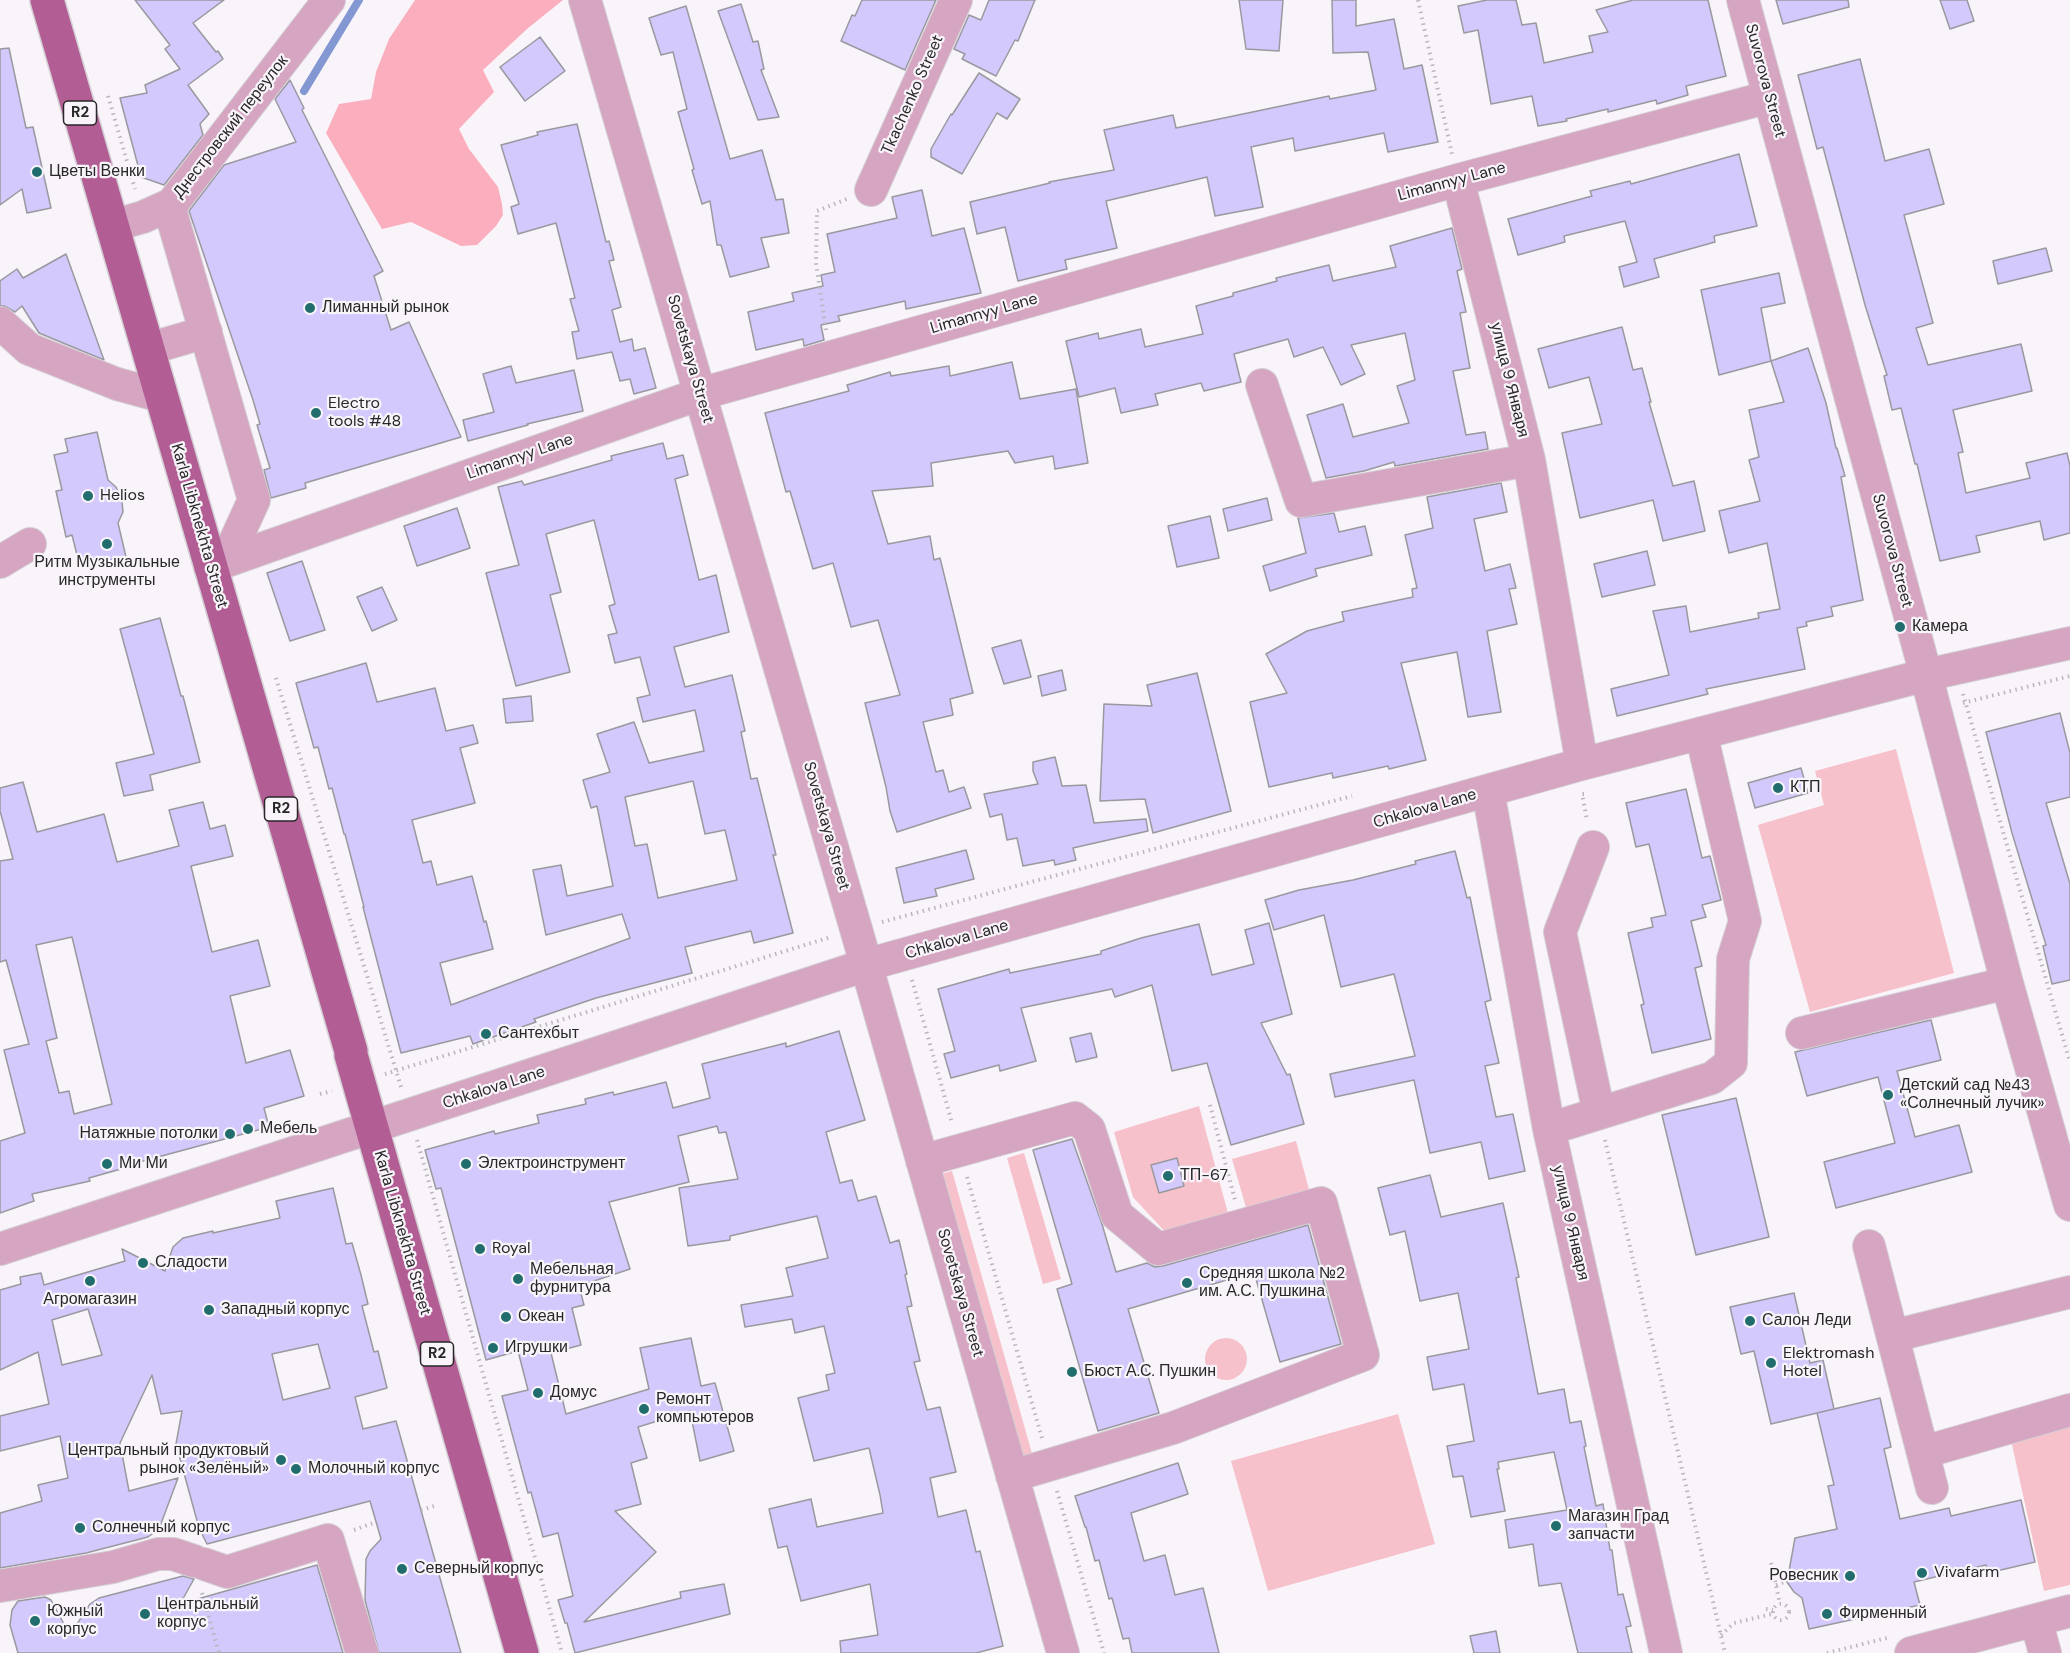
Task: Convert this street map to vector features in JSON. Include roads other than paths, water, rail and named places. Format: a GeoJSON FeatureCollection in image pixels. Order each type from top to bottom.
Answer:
{"type":"FeatureCollection","features":[{"type":"Feature","properties":{"kind":"main road","name":"Karla Libknekhta Street"},"geometry":{"type":"LineString","coordinates":[[47,0],[522,1653]]}},
{"type":"Feature","properties":{"kind":"street","name":"Днестровский переулок"},"geometry":{"type":"LineString","coordinates":[[112,226],[143,217],[171,204],[329,0]]}},
{"type":"Feature","properties":{"kind":"street","name":"Sovetskaya Street"},"geometry":{"type":"LineString","coordinates":[[585,0],[866,965],[1063,1653]]}},
{"type":"Feature","properties":{"kind":"street","name":"Tkachenko Street"},"geometry":{"type":"LineString","coordinates":[[871,190],[956,0]]}},
{"type":"Feature","properties":{"kind":"street","name":"Suvorova Street"},"geometry":{"type":"LineString","coordinates":[[1743,0],[2007,983],[2070,1205]]}},
{"type":"Feature","properties":{"kind":"street","name":"Limannyy Lane"},"geometry":{"type":"LineString","coordinates":[[210,567],[700,394],[1458,180],[1769,97]]}},
{"type":"Feature","properties":{"kind":"street","name":"улица 9 Января"},"geometry":{"type":"LineString","coordinates":[[1458,180],[1529,460],[1588,777]]}},
{"type":"Feature","properties":{"kind":"street"},"geometry":{"type":"LineString","coordinates":[[171,204],[171,213],[254,500],[231,550],[210,567]]}},
{"type":"Feature","properties":{"kind":"street"},"geometry":{"type":"LineString","coordinates":[[0,323],[29,349],[117,384],[161,396]]}},
{"type":"Feature","properties":{"kind":"street"},"geometry":{"type":"LineString","coordinates":[[148,349],[206,332]]}},
{"type":"Feature","properties":{"kind":"street"},"geometry":{"type":"LineString","coordinates":[[1262,385],[1301,501],[1529,460]]}},
{"type":"Feature","properties":{"kind":"street"},"geometry":{"type":"LineString","coordinates":[[0,562],[30,544]]}},
{"type":"Feature","properties":{"kind":"street","name":"Chkalova Lane"},"geometry":{"type":"LineString","coordinates":[[0,1248],[866,965],[1488,791],[1588,777],[1701,733],[1926,675],[2069,650]]}},
{"type":"Feature","properties":{"kind":"street"},"geometry":{"type":"LineString","coordinates":[[1549,1129],[1712,1078],[1731,1063],[1733,959],[1745,921],[1701,733]]}},
{"type":"Feature","properties":{"kind":"street","name":"улица 9 Января"},"geometry":{"type":"LineString","coordinates":[[1488,791],[1549,1129],[1666,1653]]}},
{"type":"Feature","properties":{"kind":"street"},"geometry":{"type":"LineString","coordinates":[[1593,847],[1560,932],[1599,1113]]}},
{"type":"Feature","properties":{"kind":"street"},"geometry":{"type":"LineString","coordinates":[[1802,1033],[2007,983]]}},
{"type":"Feature","properties":{"kind":"street"},"geometry":{"type":"LineString","coordinates":[[922,1161],[1075,1118],[1089,1129],[1117,1215],[1158,1248],[1321,1203],[1362,1355],[1173,1428],[1012,1476]]}},
{"type":"Feature","properties":{"kind":"street"},"geometry":{"type":"LineString","coordinates":[[1869,1246],[1932,1488]]}},
{"type":"Feature","properties":{"kind":"street"},"geometry":{"type":"LineString","coordinates":[[1893,1336],[2070,1292]]}},
{"type":"Feature","properties":{"kind":"street"},"geometry":{"type":"LineString","coordinates":[[1924,1452],[2070,1410]]}},
{"type":"Feature","properties":{"kind":"street"},"geometry":{"type":"LineString","coordinates":[[0,1587],[113,1567],[158,1554],[173,1554],[208,1565],[328,1540],[362,1653]]}},
{"type":"Feature","properties":{"kind":"street"},"geometry":{"type":"LineString","coordinates":[[1911,1653],[2070,1611]]}},
{"type":"Feature","properties":{"kind":"street"},"geometry":{"type":"LineString","coordinates":[[2036,1620],[2045,1653]]}},
{"type":"Feature","properties":{"kind":"waterway"},"geometry":{"type":"LineString","coordinates":[[304,91],[359,0]]}},
{"type":"Feature","properties":{"kind":"place","name":"Цветы Венки"},"geometry":{"type":"Point","coordinates":[37,172]}},
{"type":"Feature","properties":{"kind":"place","name":"Лиманный рынок"},"geometry":{"type":"Point","coordinates":[310,308]}},
{"type":"Feature","properties":{"kind":"place","name":"Electro tools #48"},"geometry":{"type":"Point","coordinates":[316,413]}},
{"type":"Feature","properties":{"kind":"place","name":"Helios"},"geometry":{"type":"Point","coordinates":[88,496]}},
{"type":"Feature","properties":{"kind":"place","name":"Ритм Музыкальные инструменты"},"geometry":{"type":"Point","coordinates":[107,544]}},
{"type":"Feature","properties":{"kind":"place","name":"Камера"},"geometry":{"type":"Point","coordinates":[1900,627]}},
{"type":"Feature","properties":{"kind":"place","name":"КТП"},"geometry":{"type":"Point","coordinates":[1778,788]}},
{"type":"Feature","properties":{"kind":"place","name":"Сантехбыт"},"geometry":{"type":"Point","coordinates":[486,1034]}},
{"type":"Feature","properties":{"kind":"place","name":"Детский сад №43 «Солнечный лучик»"},"geometry":{"type":"Point","coordinates":[1888,1095]}},
{"type":"Feature","properties":{"kind":"place","name":"Мебель"},"geometry":{"type":"Point","coordinates":[248,1129]}},
{"type":"Feature","properties":{"kind":"place","name":"Натяжные потолки"},"geometry":{"type":"Point","coordinates":[230,1134]}},
{"type":"Feature","properties":{"kind":"place","name":"Ми Ми"},"geometry":{"type":"Point","coordinates":[107,1164]}},
{"type":"Feature","properties":{"kind":"place","name":"Электроинструмент"},"geometry":{"type":"Point","coordinates":[466,1164]}},
{"type":"Feature","properties":{"kind":"place","name":"ТП-67"},"geometry":{"type":"Point","coordinates":[1168,1176]}},
{"type":"Feature","properties":{"kind":"place","name":"Royal"},"geometry":{"type":"Point","coordinates":[480,1249]}},
{"type":"Feature","properties":{"kind":"place","name":"Сладости"},"geometry":{"type":"Point","coordinates":[143,1263]}},
{"type":"Feature","properties":{"kind":"place","name":"Мебельная фурнитура"},"geometry":{"type":"Point","coordinates":[518,1279]}},
{"type":"Feature","properties":{"kind":"place","name":"Агромагазин"},"geometry":{"type":"Point","coordinates":[90,1281]}},
{"type":"Feature","properties":{"kind":"place","name":"Средняя школа №2 им. А.С. Пушкина"},"geometry":{"type":"Point","coordinates":[1187,1283]}},
{"type":"Feature","properties":{"kind":"place","name":"Западный корпус"},"geometry":{"type":"Point","coordinates":[209,1310]}},
{"type":"Feature","properties":{"kind":"place","name":"Океан"},"geometry":{"type":"Point","coordinates":[506,1317]}},
{"type":"Feature","properties":{"kind":"place","name":"Салон Леди"},"geometry":{"type":"Point","coordinates":[1750,1321]}},
{"type":"Feature","properties":{"kind":"place","name":"Игрушки"},"geometry":{"type":"Point","coordinates":[493,1348]}},
{"type":"Feature","properties":{"kind":"place","name":"Elektromash Hotel"},"geometry":{"type":"Point","coordinates":[1771,1363]}},
{"type":"Feature","properties":{"kind":"place","name":"Бюст А.С. Пушкин"},"geometry":{"type":"Point","coordinates":[1072,1372]}},
{"type":"Feature","properties":{"kind":"place","name":"Домус"},"geometry":{"type":"Point","coordinates":[538,1393]}},
{"type":"Feature","properties":{"kind":"place","name":"Ремонт компьютеров"},"geometry":{"type":"Point","coordinates":[644,1409]}},
{"type":"Feature","properties":{"kind":"place","name":"Центральный продуктовый рынок «Зелёный»"},"geometry":{"type":"Point","coordinates":[281,1460]}},
{"type":"Feature","properties":{"kind":"place","name":"Молочный корпус"},"geometry":{"type":"Point","coordinates":[296,1469]}},
{"type":"Feature","properties":{"kind":"place","name":"Магазин Град запчасти"},"geometry":{"type":"Point","coordinates":[1556,1526]}},
{"type":"Feature","properties":{"kind":"place","name":"Солнечный корпус"},"geometry":{"type":"Point","coordinates":[80,1528]}},
{"type":"Feature","properties":{"kind":"place","name":"Северный корпус"},"geometry":{"type":"Point","coordinates":[402,1569]}},
{"type":"Feature","properties":{"kind":"place","name":"Vivafarm"},"geometry":{"type":"Point","coordinates":[1922,1573]}},
{"type":"Feature","properties":{"kind":"place","name":"Ровесник"},"geometry":{"type":"Point","coordinates":[1850,1576]}},
{"type":"Feature","properties":{"kind":"place","name":"Центральный корпус"},"geometry":{"type":"Point","coordinates":[145,1614]}},
{"type":"Feature","properties":{"kind":"place","name":"Фирменный"},"geometry":{"type":"Point","coordinates":[1827,1614]}},
{"type":"Feature","properties":{"kind":"place","name":"Южный корпус"},"geometry":{"type":"Point","coordinates":[35,1621]}}]}
